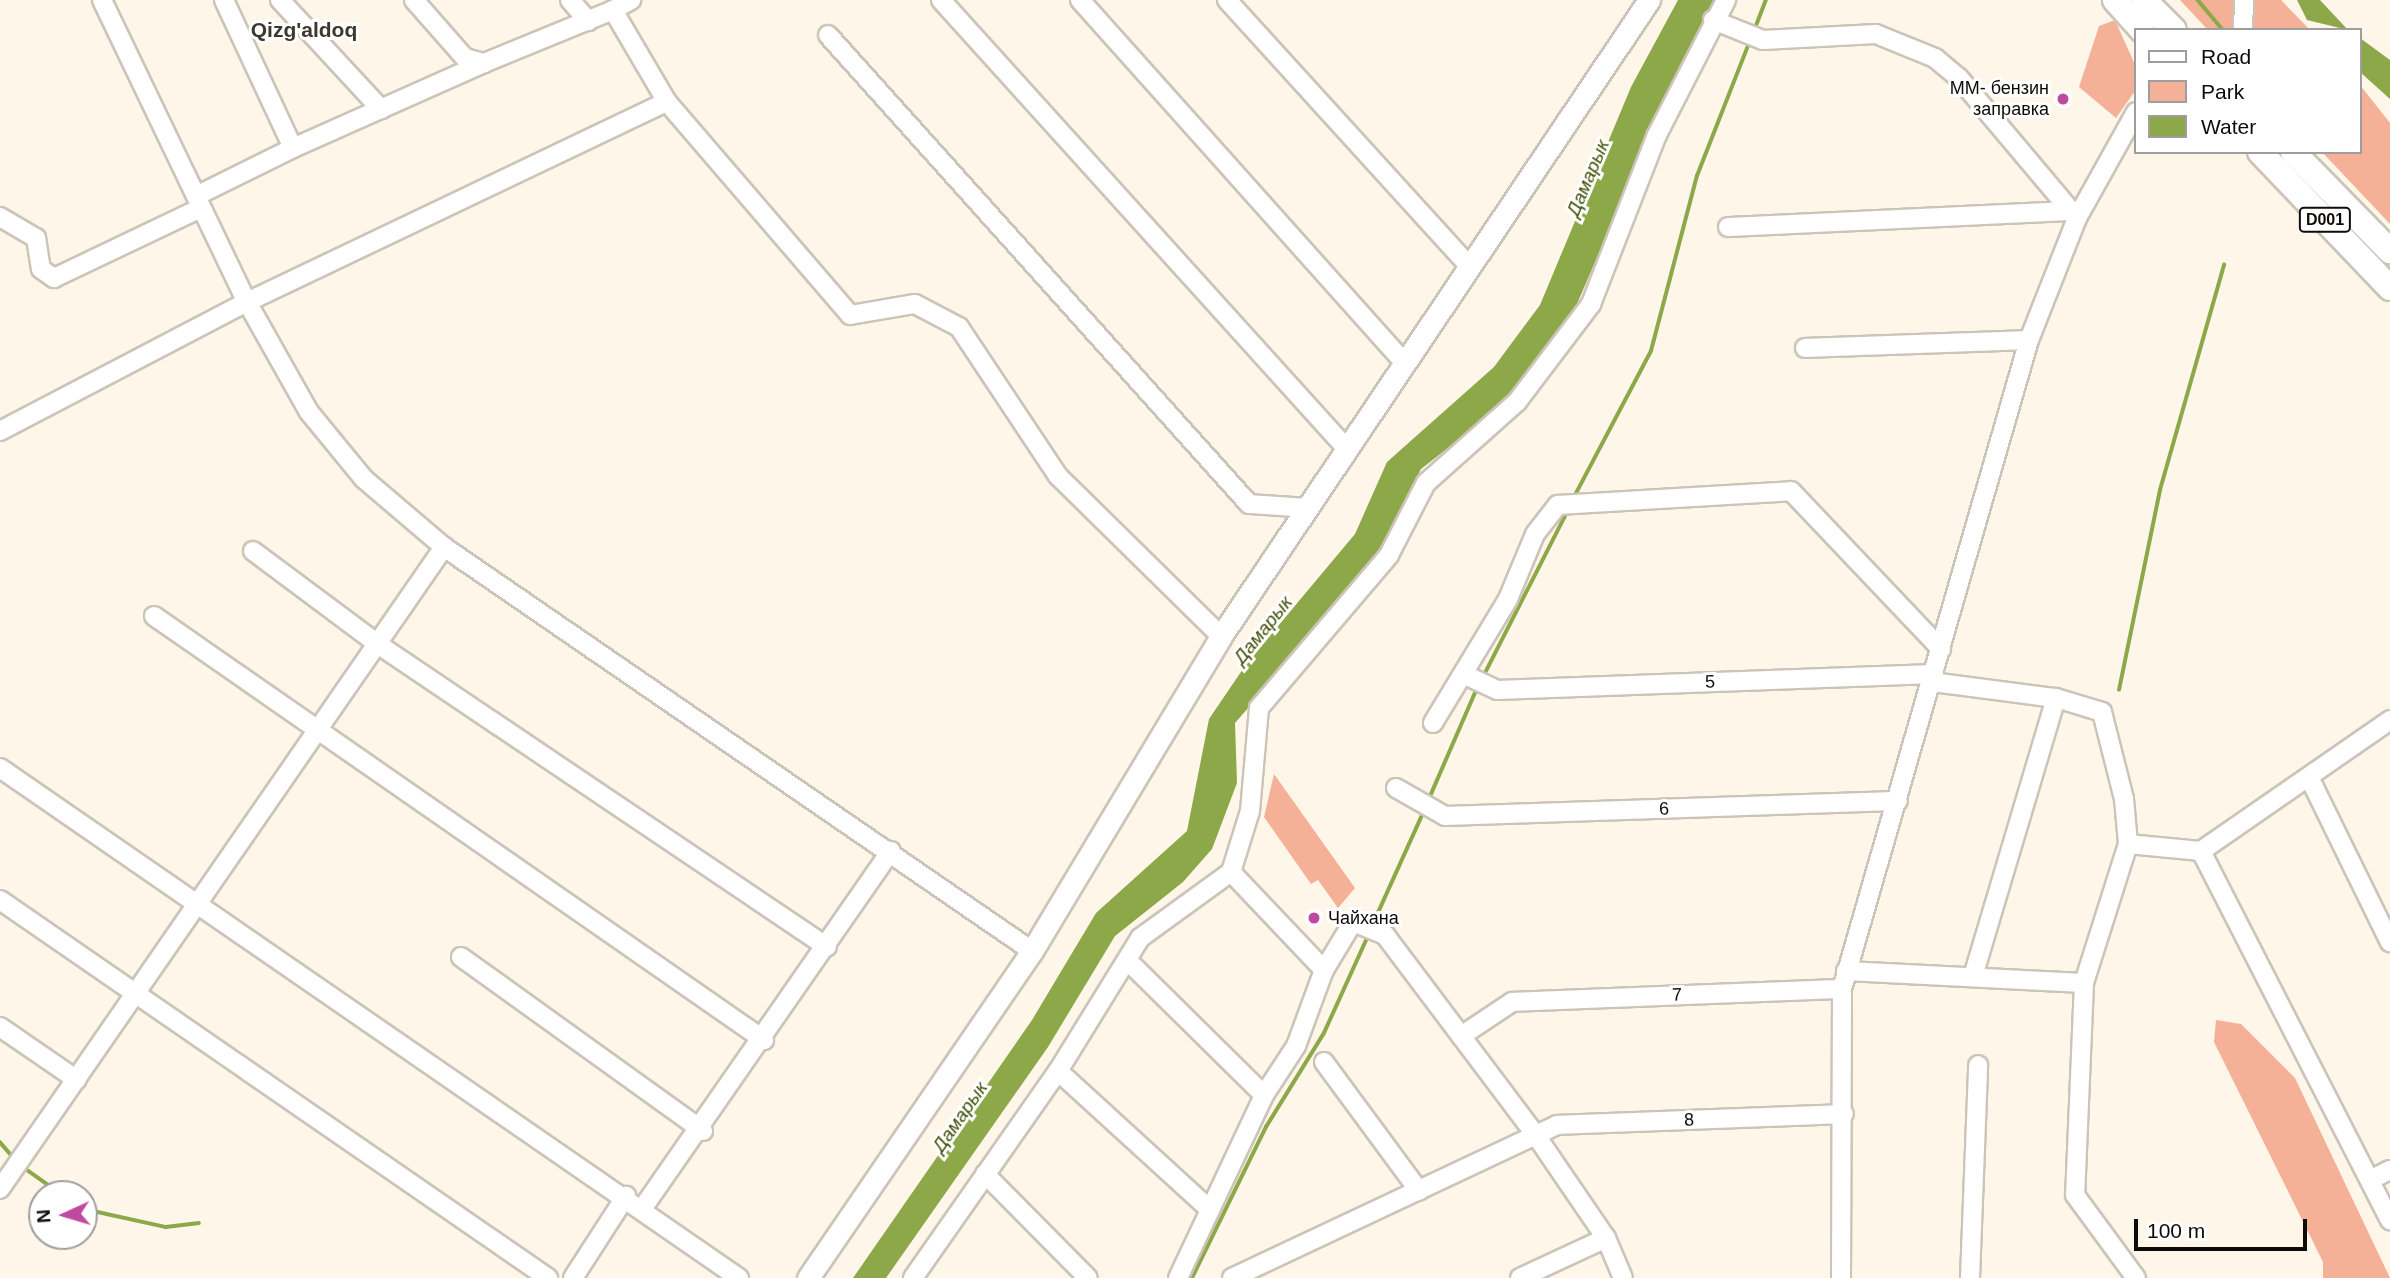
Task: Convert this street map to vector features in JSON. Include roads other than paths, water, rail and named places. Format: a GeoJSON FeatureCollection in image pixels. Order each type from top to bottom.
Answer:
{"type":"FeatureCollection","features":[{"type":"Feature","properties":{"kind":"highway"},"geometry":{"type":"LineString","coordinates":[[2115,0],[2140,28]]}},
{"type":"Feature","properties":{"kind":"highway"},"geometry":{"type":"LineString","coordinates":[[2144,0],[2172,28]]}},
{"type":"Feature","properties":{"kind":"highway","name":"D001"},"geometry":{"type":"LineString","coordinates":[[2262,154],[2390,288]]}},
{"type":"Feature","properties":{"kind":"highway","name":"D001"},"geometry":{"type":"LineString","coordinates":[[2295,154],[2384,245]]}},
{"type":"Feature","properties":{"kind":"highway"},"geometry":{"type":"LineString","coordinates":[[2360,256],[2384,245]]}},
{"type":"Feature","properties":{"kind":"main road"},"geometry":{"type":"LineString","coordinates":[[808,1278],[1032,950],[1221,636],[1649,0]]}},
{"type":"Feature","properties":{"kind":"street"},"geometry":{"type":"LineString","coordinates":[[102,0],[247,302],[309,412],[364,479],[444,547],[1032,950]]}},
{"type":"Feature","properties":{"kind":"street"},"geometry":{"type":"LineString","coordinates":[[224,0],[293,148]]}},
{"type":"Feature","properties":{"kind":"street"},"geometry":{"type":"LineString","coordinates":[[280,0],[381,109]]}},
{"type":"Feature","properties":{"kind":"street"},"geometry":{"type":"LineString","coordinates":[[414,0],[465,58],[484,63]]}},
{"type":"Feature","properties":{"kind":"street"},"geometry":{"type":"LineString","coordinates":[[570,0],[588,21]]}},
{"type":"Feature","properties":{"kind":"street"},"geometry":{"type":"LineString","coordinates":[[0,217],[36,238],[41,269],[54,278],[199,202],[293,148],[631,0]]}},
{"type":"Feature","properties":{"kind":"street"},"geometry":{"type":"LineString","coordinates":[[941,0],[1346,448]]}},
{"type":"Feature","properties":{"kind":"street"},"geometry":{"type":"LineString","coordinates":[[1080,0],[1404,363]]}},
{"type":"Feature","properties":{"kind":"street"},"geometry":{"type":"LineString","coordinates":[[1227,0],[1469,266]]}},
{"type":"Feature","properties":{"kind":"street"},"geometry":{"type":"LineString","coordinates":[[918,1276],[985,1174],[1058,1071],[1140,938],[1231,872],[1250,811],[1259,708],[1389,555],[1426,483],[1517,402],[1591,304],[1657,135],[1713,20],[1726,0]]}},
{"type":"Feature","properties":{"kind":"street"},"geometry":{"type":"LineString","coordinates":[[2242,28],[2244,0]]}},
{"type":"Feature","properties":{"kind":"street"},"geometry":{"type":"LineString","coordinates":[[613,10],[667,102],[850,314],[915,303],[959,327],[1058,476],[1221,636]]}},
{"type":"Feature","properties":{"kind":"street"},"geometry":{"type":"LineString","coordinates":[[1713,20],[1763,40],[1876,34],[1935,58],[1959,78],[2074,215]]}},
{"type":"Feature","properties":{"kind":"street"},"geometry":{"type":"LineString","coordinates":[[828,34],[1249,504],[1307,508]]}},
{"type":"Feature","properties":{"kind":"street"},"geometry":{"type":"LineString","coordinates":[[0,431],[247,302],[667,102]]}},
{"type":"Feature","properties":{"kind":"street"},"geometry":{"type":"LineString","coordinates":[[1841,1278],[1844,1114],[1842,989],[1846,971],[1898,801],[2029,340],[2074,215],[2134,115]]}},
{"type":"Feature","properties":{"kind":"street"},"geometry":{"type":"LineString","coordinates":[[1728,227],[2074,215]]}},
{"type":"Feature","properties":{"kind":"street"},"geometry":{"type":"LineString","coordinates":[[1805,348],[2029,340]]}},
{"type":"Feature","properties":{"kind":"street"},"geometry":{"type":"LineString","coordinates":[[1433,723],[1474,679],[1535,534],[1570,504],[1791,491],[1941,649]]}},
{"type":"Feature","properties":{"kind":"street"},"geometry":{"type":"LineString","coordinates":[[0,1189],[323,730],[444,547]]}},
{"type":"Feature","properties":{"kind":"street"},"geometry":{"type":"LineString","coordinates":[[253,551],[379,645],[827,947]]}},
{"type":"Feature","properties":{"kind":"street"},"geometry":{"type":"LineString","coordinates":[[154,616],[323,730],[764,1040]]}},
{"type":"Feature","properties":{"kind":"street","name":"5"},"geometry":{"type":"LineString","coordinates":[[1474,679],[1497,690],[1933,678],[2056,698],[2102,712],[2124,799],[2128,844]]}},
{"type":"Feature","properties":{"kind":"street"},"geometry":{"type":"LineString","coordinates":[[1973,976],[2056,698]]}},
{"type":"Feature","properties":{"kind":"street"},"geometry":{"type":"LineString","coordinates":[[2136,1278],[2075,1195],[2084,983],[2128,844],[2201,851],[2390,720]]}},
{"type":"Feature","properties":{"kind":"street"},"geometry":{"type":"LineString","coordinates":[[0,768],[625,1196],[739,1278]]}},
{"type":"Feature","properties":{"kind":"street"},"geometry":{"type":"LineString","coordinates":[[2309,778],[2390,942]]}},
{"type":"Feature","properties":{"kind":"street","name":"6"},"geometry":{"type":"LineString","coordinates":[[1396,788],[1445,816],[1898,801]]}},
{"type":"Feature","properties":{"kind":"street"},"geometry":{"type":"LineString","coordinates":[[642,1209],[703,1131],[891,851]]}},
{"type":"Feature","properties":{"kind":"street"},"geometry":{"type":"LineString","coordinates":[[2201,851],[2390,1221]]}},
{"type":"Feature","properties":{"kind":"street"},"geometry":{"type":"LineString","coordinates":[[1231,872],[1324,970]]}},
{"type":"Feature","properties":{"kind":"street"},"geometry":{"type":"LineString","coordinates":[[0,900],[548,1278]]}},
{"type":"Feature","properties":{"kind":"street"},"geometry":{"type":"LineString","coordinates":[[1178,1278],[1264,1095],[1296,1046],[1324,970],[1353,922],[1362,923],[1385,935],[1537,1137],[1606,1238],[1623,1278]]}},
{"type":"Feature","properties":{"kind":"street"},"geometry":{"type":"LineString","coordinates":[[461,957],[703,1131]]}},
{"type":"Feature","properties":{"kind":"street"},"geometry":{"type":"LineString","coordinates":[[1126,960],[1264,1095]]}},
{"type":"Feature","properties":{"kind":"street"},"geometry":{"type":"LineString","coordinates":[[1846,971],[2084,983]]}},
{"type":"Feature","properties":{"kind":"street","name":"7"},"geometry":{"type":"LineString","coordinates":[[1461,1036],[1512,1002],[1842,989]]}},
{"type":"Feature","properties":{"kind":"street"},"geometry":{"type":"LineString","coordinates":[[0,1027],[77,1080]]}},
{"type":"Feature","properties":{"kind":"street"},"geometry":{"type":"LineString","coordinates":[[1324,1062],[1419,1191]]}},
{"type":"Feature","properties":{"kind":"street"},"geometry":{"type":"LineString","coordinates":[[1970,1278],[1978,1065]]}},
{"type":"Feature","properties":{"kind":"street"},"geometry":{"type":"LineString","coordinates":[[1058,1071],[1210,1210]]}},
{"type":"Feature","properties":{"kind":"street","name":"8"},"geometry":{"type":"LineString","coordinates":[[1232,1278],[1537,1137],[1557,1125],[1844,1114]]}},
{"type":"Feature","properties":{"kind":"street"},"geometry":{"type":"LineString","coordinates":[[2370,1180],[2390,1170]]}},
{"type":"Feature","properties":{"kind":"street"},"geometry":{"type":"LineString","coordinates":[[985,1174],[1088,1278]]}},
{"type":"Feature","properties":{"kind":"street"},"geometry":{"type":"LineString","coordinates":[[573,1278],[625,1196]]}},
{"type":"Feature","properties":{"kind":"street"},"geometry":{"type":"LineString","coordinates":[[1520,1278],[1606,1238]]}},
{"type":"Feature","properties":{"kind":"water"},"geometry":{"type":"Polygon","coordinates":[[[1678,0],[1716,0],[1670,89],[1567,327],[1512,398],[1421,469],[1374,563],[1235,723],[1237,783],[1212,849],[1183,882],[1115,936],[1048,1047],[886,1278],[853,1278],[1032,1020],[1096,913],[1187,831],[1209,719],[1247,663],[1355,534],[1387,462],[1494,367],[1540,305],[1631,87],[1678,0]]]}},
{"type":"Feature","properties":{"kind":"water"},"geometry":{"type":"Polygon","coordinates":[[[2297,0],[2320,0],[2346,28],[2340,28],[2307,20],[2297,0]]]}},
{"type":"Feature","properties":{"kind":"water"},"geometry":{"type":"Polygon","coordinates":[[[2362,39],[2390,60],[2390,99],[2362,74],[2362,39]]]}},
{"type":"Feature","properties":{"kind":"waterway"},"geometry":{"type":"LineString","coordinates":[[1754,31],[1766,0]]}},
{"type":"Feature","properties":{"kind":"waterway"},"geometry":{"type":"LineString","coordinates":[[2198,0],[2221,28]]}},
{"type":"Feature","properties":{"kind":"waterway"},"geometry":{"type":"LineString","coordinates":[[1573,499],[1651,351],[1697,176],[1750,41]]}},
{"type":"Feature","properties":{"kind":"waterway"},"geometry":{"type":"LineString","coordinates":[[2119,690],[2160,490],[2224,265]]}},
{"type":"Feature","properties":{"kind":"waterway"},"geometry":{"type":"LineString","coordinates":[[1483,677],[1567,512]]}},
{"type":"Feature","properties":{"kind":"waterway"},"geometry":{"type":"LineString","coordinates":[[1428,801],[1478,686]]}},
{"type":"Feature","properties":{"kind":"waterway"},"geometry":{"type":"LineString","coordinates":[[1372,926],[1424,811]]}},
{"type":"Feature","properties":{"kind":"waterway"},"geometry":{"type":"LineString","coordinates":[[1192,1278],[1266,1127],[1324,1033],[1368,936]]}},
{"type":"Feature","properties":{"kind":"waterway"},"geometry":{"type":"LineString","coordinates":[[0,1142],[15,1159]]}},
{"type":"Feature","properties":{"kind":"waterway"},"geometry":{"type":"LineString","coordinates":[[23,1167],[41,1180]]}},
{"type":"Feature","properties":{"kind":"waterway"},"geometry":{"type":"LineString","coordinates":[[98,1212],[166,1227],[199,1223]]}},
{"type":"Feature","properties":{"kind":"place","name":"ММ- бензин заправка"},"geometry":{"type":"Point","coordinates":[2063,99]}},
{"type":"Feature","properties":{"kind":"place","name":"Чайхана"},"geometry":{"type":"Point","coordinates":[1314,918]}},
{"type":"Feature","properties":{"kind":"district","name":"Qizg'aldoq"},"geometry":{"type":"Point","coordinates":[304,30]}},
{"type":"Feature","properties":{"kind":"water label","name":"Дамарык"},"geometry":{"type":"Point","coordinates":[1588,178]}},
{"type":"Feature","properties":{"kind":"water label","name":"Дамарык"},"geometry":{"type":"Point","coordinates":[1263,630]}},
{"type":"Feature","properties":{"kind":"water label","name":"Дамарык"},"geometry":{"type":"Point","coordinates":[960,1117]}}]}
